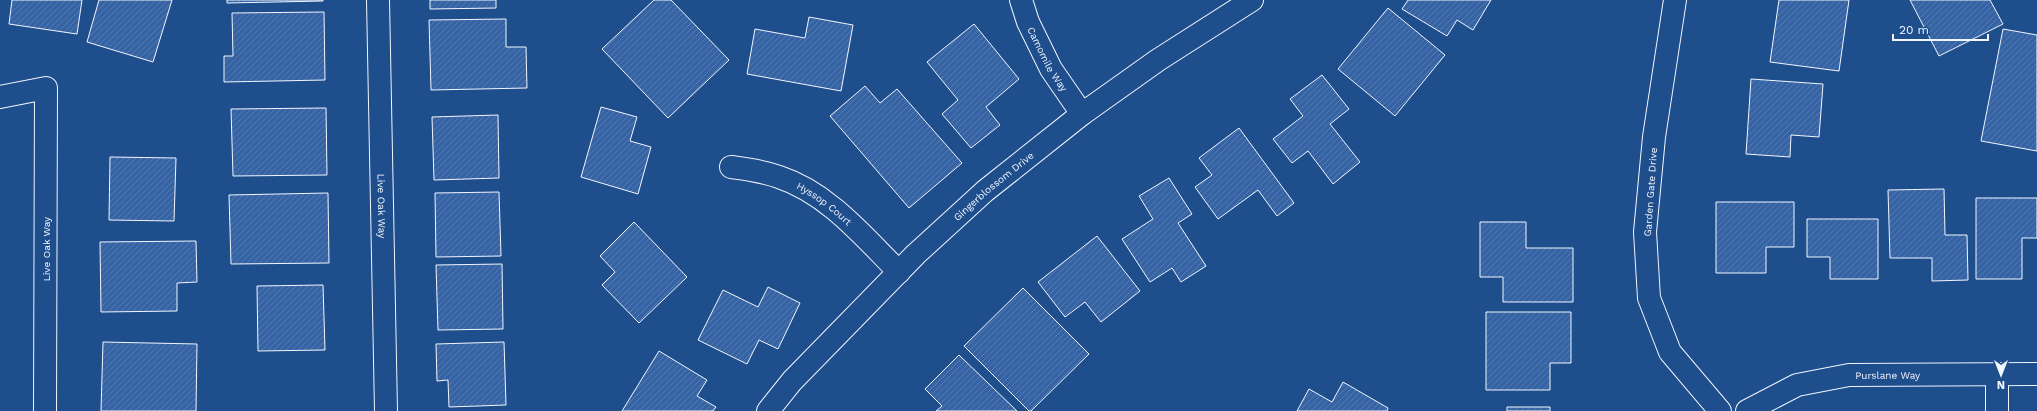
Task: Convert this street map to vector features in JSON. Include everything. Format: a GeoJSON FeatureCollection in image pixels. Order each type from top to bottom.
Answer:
{"type":"FeatureCollection","features":[{"type":"Feature","properties":{"kind":"street","name":"Live Oak Way"},"geometry":{"type":"LineString","coordinates":[[378,0],[386,411]]}},
{"type":"Feature","properties":{"kind":"street","name":"Camomile Way"},"geometry":{"type":"LineString","coordinates":[[1021,0],[1028,22],[1051,69],[1082,114]]}},
{"type":"Feature","properties":{"kind":"street","name":"Gingerblossom Drive"},"geometry":{"type":"LineString","coordinates":[[768,411],[792,381],[899,272],[985,191],[1082,114],[1158,60],[1252,0]]}},
{"type":"Feature","properties":{"kind":"street","name":"Garden Gate Drive"},"geometry":{"type":"LineString","coordinates":[[1675,0],[1654,137],[1645,232],[1649,298],[1670,352],[1720,411]]}},
{"type":"Feature","properties":{"kind":"street","name":"Live Oak Way"},"geometry":{"type":"LineString","coordinates":[[0,97],[46,88],[45,411]]}},
{"type":"Feature","properties":{"kind":"street","name":"Hyssop Court"},"geometry":{"type":"LineString","coordinates":[[731,167],[781,177],[802,187],[841,215],[899,272]]}},
{"type":"Feature","properties":{"kind":"street"},"geometry":{"type":"LineString","coordinates":[[1997,374],[1997,411]]}},
{"type":"Feature","properties":{"kind":"street","name":"Purslane Way"},"geometry":{"type":"LineString","coordinates":[[1747,411],[1797,385],[1849,375],[2037,374]]}},
{"type":"Feature","properties":{"kind":"building"},"geometry":{"type":"Polygon","coordinates":[[[12,0],[82,0],[77,34],[9,24],[12,0]]]}},
{"type":"Feature","properties":{"kind":"building"},"geometry":{"type":"Polygon","coordinates":[[[99,0],[172,0],[153,62],[87,42],[99,0]]]}},
{"type":"Feature","properties":{"kind":"building"},"geometry":{"type":"Polygon","coordinates":[[[227,0],[323,0],[323,1],[227,3],[227,0]]]}},
{"type":"Feature","properties":{"kind":"building"},"geometry":{"type":"Polygon","coordinates":[[[430,0],[496,0],[496,8],[430,9],[430,0]]]}},
{"type":"Feature","properties":{"kind":"building"},"geometry":{"type":"Polygon","coordinates":[[[654,0],[671,0],[729,60],[668,118],[602,49],[654,0]]]}},
{"type":"Feature","properties":{"kind":"building"},"geometry":{"type":"Polygon","coordinates":[[[1408,0],[1491,0],[1473,30],[1457,20],[1447,36],[1402,9],[1408,0]]]}},
{"type":"Feature","properties":{"kind":"building"},"geometry":{"type":"Polygon","coordinates":[[[1779,0],[1849,0],[1839,71],[1770,62],[1779,0]]]}},
{"type":"Feature","properties":{"kind":"building"},"geometry":{"type":"Polygon","coordinates":[[[1910,0],[1990,0],[2003,24],[1939,56],[1910,0]]]}},
{"type":"Feature","properties":{"kind":"building"},"geometry":{"type":"Polygon","coordinates":[[[1388,8],[1445,55],[1395,116],[1338,69],[1388,8]]]}},
{"type":"Feature","properties":{"kind":"building"},"geometry":{"type":"Polygon","coordinates":[[[324,12],[325,80],[224,82],[224,56],[233,56],[232,13],[324,12]]]}},
{"type":"Feature","properties":{"kind":"building"},"geometry":{"type":"Polygon","coordinates":[[[809,17],[853,25],[841,91],[747,74],[755,29],[805,38],[809,17]]]}},
{"type":"Feature","properties":{"kind":"building"},"geometry":{"type":"Polygon","coordinates":[[[506,19],[506,47],[526,47],[527,88],[431,90],[429,20],[506,19]]]}},
{"type":"Feature","properties":{"kind":"building"},"geometry":{"type":"Polygon","coordinates":[[[974,24],[1019,79],[986,107],[1000,125],[971,148],[942,114],[958,100],[927,62],[974,24]]]}},
{"type":"Feature","properties":{"kind":"building"},"geometry":{"type":"Polygon","coordinates":[[[2003,29],[2037,35],[2037,151],[1981,141],[2003,29]]]}},
{"type":"Feature","properties":{"kind":"building"},"geometry":{"type":"Polygon","coordinates":[[[1322,75],[1349,109],[1330,124],[1360,162],[1333,184],[1308,151],[1292,163],[1273,139],[1303,116],[1290,99],[1322,75]]]}},
{"type":"Feature","properties":{"kind":"building"},"geometry":{"type":"Polygon","coordinates":[[[1751,79],[1823,84],[1819,137],[1791,135],[1790,157],[1746,154],[1751,79]]]}},
{"type":"Feature","properties":{"kind":"building"},"geometry":{"type":"Polygon","coordinates":[[[865,86],[880,103],[897,89],[962,163],[909,208],[830,116],[865,86]]]}},
{"type":"Feature","properties":{"kind":"building"},"geometry":{"type":"Polygon","coordinates":[[[601,107],[637,117],[630,141],[651,147],[638,194],[581,177],[601,107]]]}},
{"type":"Feature","properties":{"kind":"building"},"geometry":{"type":"Polygon","coordinates":[[[326,108],[327,175],[233,176],[231,109],[326,108]]]}},
{"type":"Feature","properties":{"kind":"building"},"geometry":{"type":"Polygon","coordinates":[[[498,115],[499,178],[434,180],[432,117],[498,115]]]}},
{"type":"Feature","properties":{"kind":"building"},"geometry":{"type":"Polygon","coordinates":[[[1239,128],[1294,203],[1277,216],[1258,190],[1218,219],[1195,187],[1212,175],[1199,158],[1239,128]]]}},
{"type":"Feature","properties":{"kind":"building"},"geometry":{"type":"Polygon","coordinates":[[[110,157],[176,158],[174,221],[109,220],[110,157]]]}},
{"type":"Feature","properties":{"kind":"building"},"geometry":{"type":"Polygon","coordinates":[[[1169,178],[1192,214],[1178,223],[1206,266],[1181,282],[1172,268],[1150,282],[1122,239],[1153,219],[1139,196],[1169,178]]]}},
{"type":"Feature","properties":{"kind":"building"},"geometry":{"type":"Polygon","coordinates":[[[1944,189],[1945,235],[1967,235],[1968,280],[1932,281],[1932,258],[1890,258],[1888,190],[1944,189]]]}},
{"type":"Feature","properties":{"kind":"building"},"geometry":{"type":"Polygon","coordinates":[[[499,192],[501,256],[436,257],[435,193],[499,192]]]}},
{"type":"Feature","properties":{"kind":"building"},"geometry":{"type":"Polygon","coordinates":[[[328,193],[329,263],[231,264],[229,195],[328,193]]]}},
{"type":"Feature","properties":{"kind":"building"},"geometry":{"type":"Polygon","coordinates":[[[1976,198],[2037,198],[2037,238],[2022,238],[2022,279],[1976,279],[1976,198]]]}},
{"type":"Feature","properties":{"kind":"building"},"geometry":{"type":"Polygon","coordinates":[[[1716,202],[1794,202],[1794,247],[1766,247],[1766,273],[1716,273],[1716,202]]]}},
{"type":"Feature","properties":{"kind":"building"},"geometry":{"type":"Polygon","coordinates":[[[1807,219],[1878,219],[1878,279],[1830,279],[1830,257],[1807,257],[1807,219]]]}},
{"type":"Feature","properties":{"kind":"building"},"geometry":{"type":"Polygon","coordinates":[[[634,222],[687,277],[639,323],[602,285],[615,272],[600,256],[634,222]]]}},
{"type":"Feature","properties":{"kind":"building"},"geometry":{"type":"Polygon","coordinates":[[[1480,222],[1526,222],[1526,248],[1573,248],[1573,302],[1503,302],[1503,277],[1480,277],[1480,222]]]}},
{"type":"Feature","properties":{"kind":"building"},"geometry":{"type":"Polygon","coordinates":[[[1097,236],[1140,291],[1101,322],[1085,302],[1065,317],[1038,282],[1097,236]]]}},
{"type":"Feature","properties":{"kind":"building"},"geometry":{"type":"Polygon","coordinates":[[[196,241],[197,282],[177,283],[177,311],[101,312],[100,242],[196,241]]]}},
{"type":"Feature","properties":{"kind":"building"},"geometry":{"type":"Polygon","coordinates":[[[502,264],[503,329],[438,330],[436,265],[502,264]]]}},
{"type":"Feature","properties":{"kind":"building"},"geometry":{"type":"Polygon","coordinates":[[[323,285],[325,350],[258,351],[257,286],[323,285]]]}},
{"type":"Feature","properties":{"kind":"building"},"geometry":{"type":"Polygon","coordinates":[[[768,287],[800,303],[778,349],[759,340],[747,364],[698,340],[723,290],[758,307],[768,287]]]}},
{"type":"Feature","properties":{"kind":"building"},"geometry":{"type":"Polygon","coordinates":[[[1023,288],[1089,354],[1031,411],[1029,411],[964,346],[1023,288]]]}},
{"type":"Feature","properties":{"kind":"building"},"geometry":{"type":"Polygon","coordinates":[[[1486,312],[1571,312],[1571,363],[1550,363],[1550,390],[1486,390],[1486,312]]]}},
{"type":"Feature","properties":{"kind":"building"},"geometry":{"type":"Polygon","coordinates":[[[103,342],[197,344],[196,411],[101,411],[103,342]]]}},
{"type":"Feature","properties":{"kind":"building"},"geometry":{"type":"Polygon","coordinates":[[[504,342],[506,405],[449,407],[448,380],[437,381],[436,344],[504,342]]]}},
{"type":"Feature","properties":{"kind":"building"},"geometry":{"type":"Polygon","coordinates":[[[659,351],[707,380],[697,396],[716,407],[713,411],[622,411],[659,351]]]}},
{"type":"Feature","properties":{"kind":"building"},"geometry":{"type":"Polygon","coordinates":[[[959,355],[1017,411],[936,411],[942,406],[925,389],[959,355]]]}},
{"type":"Feature","properties":{"kind":"building"},"geometry":{"type":"Polygon","coordinates":[[[1343,382],[1388,408],[1387,411],[1297,411],[1309,389],[1332,402],[1343,382]]]}},
{"type":"Feature","properties":{"kind":"building"},"geometry":{"type":"Polygon","coordinates":[[[1507,407],[1550,407],[1550,411],[1507,411],[1507,407]]]}}]}
